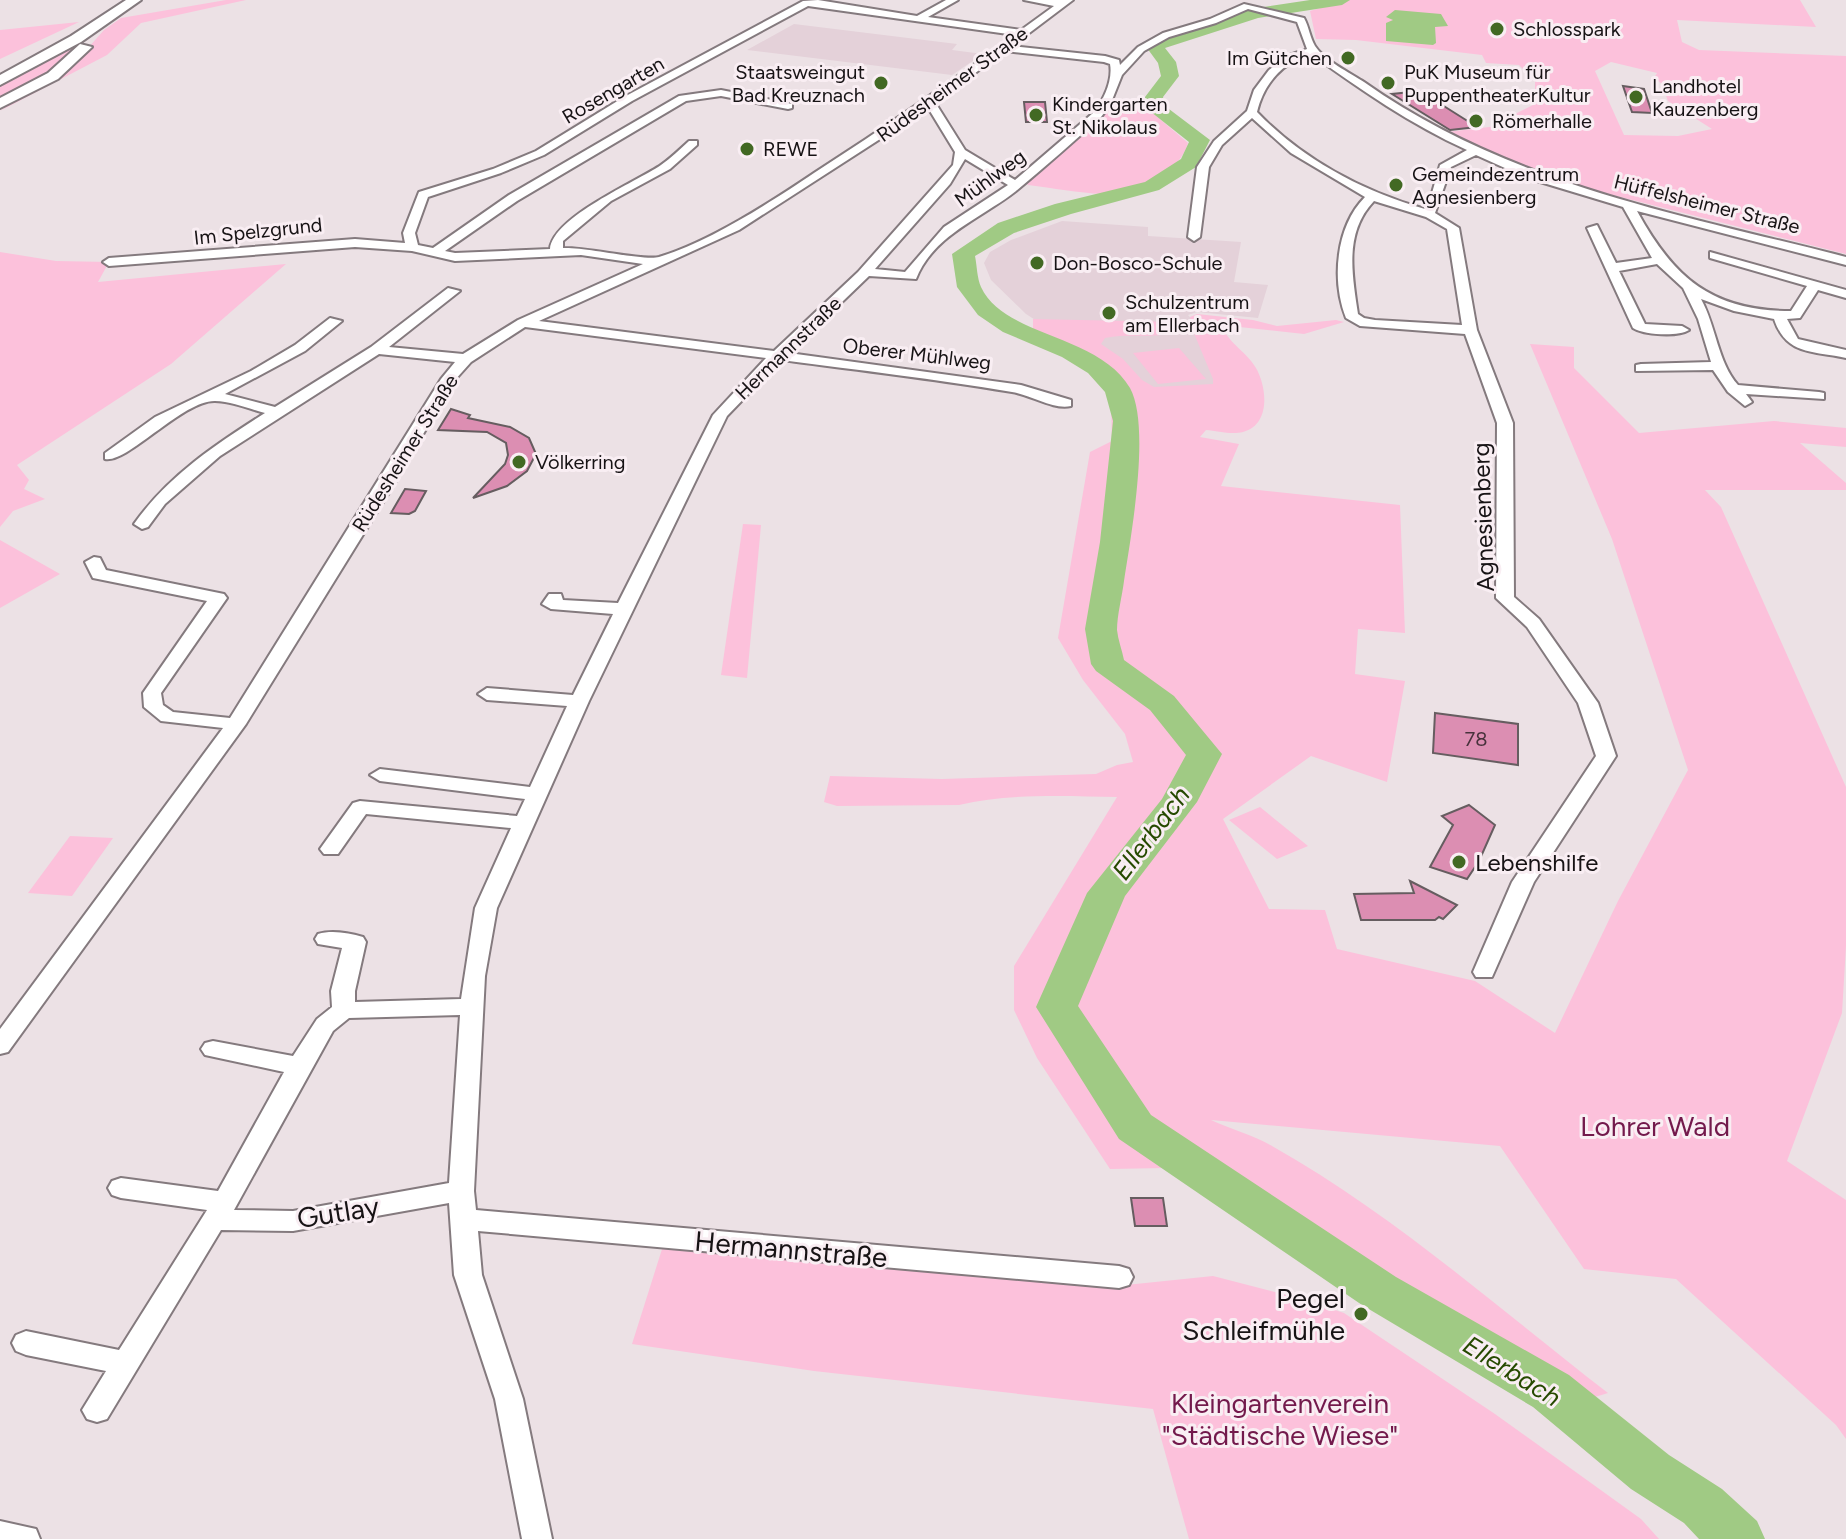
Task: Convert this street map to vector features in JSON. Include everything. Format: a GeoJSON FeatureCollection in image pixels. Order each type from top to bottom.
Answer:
{"type":"FeatureCollection","features":[{"type":"Feature","properties":{"kind":"highway"},"geometry":{"type":"LineString","coordinates":[[0,74],[122,0]]}},
{"type":"Feature","properties":{"kind":"highway"},"geometry":{"type":"LineString","coordinates":[[0,81],[135,0]]}},
{"type":"Feature","properties":{"kind":"highway"},"geometry":{"type":"LineString","coordinates":[[0,104],[64,67],[107,19]]}},
{"type":"Feature","properties":{"kind":"highway"},"geometry":{"type":"LineString","coordinates":[[19,54],[90,21]]}},
{"type":"Feature","properties":{"kind":"street"},"geometry":{"type":"LineString","coordinates":[[918,19],[953,0]]}},
{"type":"Feature","properties":{"kind":"street"},"geometry":{"type":"LineString","coordinates":[[1029,0],[1064,2]]}},
{"type":"Feature","properties":{"kind":"street"},"geometry":{"type":"LineString","coordinates":[[809,2],[1022,33]]}},
{"type":"Feature","properties":{"kind":"street","name":"Rosengarten"},"geometry":{"type":"LineString","coordinates":[[412,247],[409,233],[423,195],[497,171],[540,153],[628,99],[809,2]]}},
{"type":"Feature","properties":{"kind":"street","name":"Rüdesheimer Straße"},"geometry":{"type":"LineString","coordinates":[[0,1046],[236,724],[386,485],[448,379],[466,359],[523,323],[735,227],[783,199],[924,106],[1064,2]]}},
{"type":"Feature","properties":{"kind":"street","name":"Hüffelsheimer Straße"},"geometry":{"type":"LineString","coordinates":[[1248,3],[1304,24],[1312,50],[1410,117],[1544,181],[1846,261]]}},
{"type":"Feature","properties":{"kind":"street","name":"Mühlweg"},"geometry":{"type":"LineString","coordinates":[[865,272],[911,276],[912,269],[948,230],[1016,185],[1097,115],[1105,105],[1117,74],[1131,57],[1154,40],[1248,3]]}},
{"type":"Feature","properties":{"kind":"street"},"geometry":{"type":"LineString","coordinates":[[1002,48],[1105,59],[1115,62],[1117,74]]}},
{"type":"Feature","properties":{"kind":"street"},"geometry":{"type":"LineString","coordinates":[[1194,237],[1203,167],[1218,143],[1252,112],[1255,95],[1265,81],[1294,54],[1312,50]]}},
{"type":"Feature","properties":{"kind":"street"},"geometry":{"type":"LineString","coordinates":[[434,253],[513,198],[683,98],[721,93],[780,102],[788,106]]}},
{"type":"Feature","properties":{"kind":"street"},"geometry":{"type":"LineString","coordinates":[[924,106],[934,109],[961,152],[1016,185]]}},
{"type":"Feature","properties":{"kind":"street","name":"Agnesienberg"},"geometry":{"type":"LineString","coordinates":[[1252,112],[1283,142],[1372,196],[1440,220],[1455,233],[1470,330],[1505,423],[1505,598],[1533,623],[1588,703],[1606,756],[1523,882],[1484,972]]}},
{"type":"Feature","properties":{"kind":"street"},"geometry":{"type":"LineString","coordinates":[[556,251],[557,240],[607,198],[666,167],[693,143]]}},
{"type":"Feature","properties":{"kind":"street"},"geometry":{"type":"LineString","coordinates":[[1425,214],[1433,209],[1446,165],[1476,150]]}},
{"type":"Feature","properties":{"kind":"street","name":"Hermannstraße"},"geometry":{"type":"LineString","coordinates":[[537,1539],[509,1399],[468,1275],[462,1205],[471,1007],[486,908],[579,701],[720,415],[747,383],[899,237],[959,165],[961,152]]}},
{"type":"Feature","properties":{"kind":"street"},"geometry":{"type":"LineString","coordinates":[[1372,196],[1351,221],[1346,238],[1344,257],[1351,315],[1360,322],[1375,324],[1470,330]]}},
{"type":"Feature","properties":{"kind":"street"},"geometry":{"type":"LineString","coordinates":[[1627,204],[1660,260],[1689,288],[1705,319],[1722,376],[1745,402]]}},
{"type":"Feature","properties":{"kind":"street"},"geometry":{"type":"LineString","coordinates":[[1593,228],[1640,328],[1682,330]]}},
{"type":"Feature","properties":{"kind":"street","name":"Im Spelzgrund"},"geometry":{"type":"LineString","coordinates":[[109,262],[200,257],[332,243],[412,247],[467,257],[599,251],[658,262]]}},
{"type":"Feature","properties":{"kind":"street"},"geometry":{"type":"LineString","coordinates":[[1714,255],[1846,294]]}},
{"type":"Feature","properties":{"kind":"street"},"geometry":{"type":"LineString","coordinates":[[1612,268],[1660,260]]}},
{"type":"Feature","properties":{"kind":"street"},"geometry":{"type":"LineString","coordinates":[[1689,288],[1727,304],[1779,315],[1799,313],[1814,285]]}},
{"type":"Feature","properties":{"kind":"street"},"geometry":{"type":"LineString","coordinates":[[142,524],[150,511],[197,468],[377,350],[453,291]]}},
{"type":"Feature","properties":{"kind":"street"},"geometry":{"type":"LineString","coordinates":[[1779,315],[1786,335],[1793,342],[1846,354]]}},
{"type":"Feature","properties":{"kind":"street"},"geometry":{"type":"LineString","coordinates":[[110,456],[160,420],[267,368],[335,321]]}},
{"type":"Feature","properties":{"kind":"street","name":"Oberer Mühlweg"},"geometry":{"type":"LineString","coordinates":[[523,323],[1012,387],[1066,403]]}},
{"type":"Feature","properties":{"kind":"street"},"geometry":{"type":"LineString","coordinates":[[377,350],[466,359]]}},
{"type":"Feature","properties":{"kind":"street"},"geometry":{"type":"LineString","coordinates":[[1641,368],[1721,366]]}},
{"type":"Feature","properties":{"kind":"street"},"geometry":{"type":"LineString","coordinates":[[1733,389],[1819,396]]}},
{"type":"Feature","properties":{"kind":"street"},"geometry":{"type":"LineString","coordinates":[[209,395],[279,412]]}},
{"type":"Feature","properties":{"kind":"street"},"geometry":{"type":"LineString","coordinates":[[94,562],[99,574],[218,598],[152,693],[154,707],[168,717],[236,724]]}},
{"type":"Feature","properties":{"kind":"street"},"geometry":{"type":"LineString","coordinates":[[555,598],[551,604],[624,609]]}},
{"type":"Feature","properties":{"kind":"street"},"geometry":{"type":"LineString","coordinates":[[487,694],[579,701]]}},
{"type":"Feature","properties":{"kind":"street"},"geometry":{"type":"LineString","coordinates":[[380,775],[536,794]]}},
{"type":"Feature","properties":{"kind":"street"},"geometry":{"type":"LineString","coordinates":[[331,849],[360,807],[524,823]]}},
{"type":"Feature","properties":{"kind":"street"},"geometry":{"type":"LineString","coordinates":[[326,939],[355,942],[343,991],[344,1010]]}},
{"type":"Feature","properties":{"kind":"street"},"geometry":{"type":"LineString","coordinates":[[97,1410],[219,1211],[325,1025],[344,1010],[471,1007]]}},
{"type":"Feature","properties":{"kind":"street"},"geometry":{"type":"LineString","coordinates":[[213,1049],[299,1066]]}},
{"type":"Feature","properties":{"kind":"street","name":"Gutlay"},"geometry":{"type":"LineString","coordinates":[[121,1188],[219,1211],[293,1221],[462,1205]]}},
{"type":"Feature","properties":{"kind":"street","name":"Hermannstraße"},"geometry":{"type":"LineString","coordinates":[[462,1205],[1119,1277]]}},
{"type":"Feature","properties":{"kind":"street"},"geometry":{"type":"LineString","coordinates":[[26,1343],[126,1363]]}},
{"type":"Feature","properties":{"kind":"street"},"geometry":{"type":"LineString","coordinates":[[0,1535],[25,1539]]}},
{"type":"Feature","properties":{"kind":"shaded area"},"geometry":{"type":"Polygon","coordinates":[[[1395,10],[1441,14],[1448,26],[1435,27],[1436,43],[1433,45],[1386,41],[1386,23],[1393,20],[1386,17],[1395,10]]]}},
{"type":"Feature","properties":{"kind":"shaded area"},"geometry":{"type":"Polygon","coordinates":[[[794,24],[957,44],[952,50],[983,54],[952,75],[747,50],[794,24]]]}},
{"type":"Feature","properties":{"kind":"shaded area","name":"Schulzentrum am Ellerbach"},"geometry":{"type":"Polygon","coordinates":[[[1062,221],[1148,227],[1148,236],[1241,242],[1234,282],[1268,285],[1258,318],[1197,312],[1188,315],[1258,395],[1133,406],[1082,350],[1026,314],[991,280],[984,263],[990,252],[1011,240],[1062,221]]]}},
{"type":"Feature","properties":{"kind":"green space"},"geometry":{"type":"Polygon","coordinates":[[[226,0],[246,0],[141,23],[107,55],[0,111],[81,56],[104,30],[121,18],[226,0]]]}},
{"type":"Feature","properties":{"kind":"green space"},"geometry":{"type":"Polygon","coordinates":[[[1349,0],[1800,0],[1816,27],[1677,20],[1682,42],[1699,50],[1846,56],[1846,254],[1545,178],[1447,132],[1523,123],[1515,114],[1535,104],[1535,81],[1519,65],[1486,63],[1482,55],[1356,40],[1316,39],[1310,11],[1349,0]],[[1611,62],[1595,71],[1624,135],[1678,136],[1712,129],[1668,101],[1661,83],[1654,78],[1657,73],[1611,62]]]}},
{"type":"Feature","properties":{"kind":"green space"},"geometry":{"type":"Polygon","coordinates":[[[79,22],[0,59],[0,30],[79,22]]]}},
{"type":"Feature","properties":{"kind":"green space"},"geometry":{"type":"Polygon","coordinates":[[[89,36],[58,67],[0,101],[0,83],[89,36]]]}},
{"type":"Feature","properties":{"kind":"green space"},"geometry":{"type":"Polygon","coordinates":[[[1110,105],[1148,109],[1188,143],[1183,154],[1166,173],[1142,187],[1115,194],[1028,185],[1024,181],[1110,105]]]}},
{"type":"Feature","properties":{"kind":"green space"},"geometry":{"type":"Polygon","coordinates":[[[0,252],[56,261],[109,262],[98,282],[286,264],[171,364],[17,465],[29,480],[24,489],[45,499],[13,511],[0,527],[0,252]]]}},
{"type":"Feature","properties":{"kind":"green space","name":"Lohrer Wald"},"geometry":{"type":"Polygon","coordinates":[[[1197,314],[1277,326],[1336,320],[1344,322],[1304,334],[1221,325],[1256,368],[1263,385],[1264,404],[1258,422],[1252,428],[1234,433],[1206,430],[1200,437],[1239,444],[1221,486],[1400,505],[1405,633],[1358,629],[1355,674],[1405,681],[1387,782],[1311,756],[1223,819],[1269,909],[1325,910],[1337,949],[1475,981],[1555,1033],[1618,901],[1688,770],[1612,539],[1530,344],[1574,347],[1574,368],[1639,433],[1774,421],[1846,428],[1846,447],[1800,443],[1846,483],[1846,490],[1705,490],[1721,507],[1846,787],[1846,946],[1842,1013],[1787,1161],[1846,1200],[1846,1439],[1836,1425],[1676,1279],[1584,1269],[1500,1146],[1211,1120],[1272,1146],[1360,1201],[1608,1393],[1556,1409],[1477,1365],[1308,1259],[1250,1218],[1165,1168],[1110,1169],[1037,1058],[1014,1010],[1014,966],[1117,797],[1018,797],[959,805],[837,806],[824,802],[830,776],[942,779],[1096,774],[1133,762],[1125,734],[1083,680],[1058,638],[1090,452],[1112,441],[1109,395],[1102,380],[1085,364],[1033,342],[1033,319],[1175,322],[1179,326],[1176,332],[1105,338],[1101,344],[1154,387],[1213,384],[1191,326],[1190,317],[1197,314]]]}},
{"type":"Feature","properties":{"kind":"green space"},"geometry":{"type":"Polygon","coordinates":[[[1179,348],[1206,379],[1158,384],[1133,353],[1179,348]]]}},
{"type":"Feature","properties":{"kind":"green space"},"geometry":{"type":"Polygon","coordinates":[[[743,524],[761,525],[747,678],[721,675],[743,524]]]}},
{"type":"Feature","properties":{"kind":"green space"},"geometry":{"type":"Polygon","coordinates":[[[0,540],[60,574],[0,608],[0,540]]]}},
{"type":"Feature","properties":{"kind":"green space"},"geometry":{"type":"Polygon","coordinates":[[[1260,807],[1308,846],[1277,859],[1229,820],[1260,807]]]}},
{"type":"Feature","properties":{"kind":"green space"},"geometry":{"type":"Polygon","coordinates":[[[70,836],[113,838],[72,896],[28,893],[70,836]]]}},
{"type":"Feature","properties":{"kind":"green space","name":"Kleingartenverein \"Städtische Wiese\""},"geometry":{"type":"Polygon","coordinates":[[[663,1246],[842,1264],[1126,1285],[1213,1276],[1302,1299],[1344,1313],[1495,1414],[1641,1519],[1659,1539],[1189,1539],[1153,1409],[814,1371],[632,1344],[663,1246]]]}},
{"type":"Feature","properties":{"kind":"building","name":"Landhotel Kauzenberg"},"geometry":{"type":"Polygon","coordinates":[[[1623,86],[1644,89],[1652,113],[1632,112],[1623,86]]]}},
{"type":"Feature","properties":{"kind":"building"},"geometry":{"type":"Polygon","coordinates":[[[1420,91],[1477,127],[1450,130],[1392,94],[1420,91]]]}},
{"type":"Feature","properties":{"kind":"building","name":"Kindergarten St. Nikolaus"},"geometry":{"type":"Polygon","coordinates":[[[1024,102],[1045,102],[1047,122],[1026,122],[1024,102]]]}},
{"type":"Feature","properties":{"kind":"building","name":"Völkerring"},"geometry":{"type":"Polygon","coordinates":[[[451,409],[470,415],[468,418],[510,427],[529,438],[536,454],[527,471],[507,486],[473,498],[505,464],[508,455],[506,443],[487,432],[438,430],[451,409]]]}},
{"type":"Feature","properties":{"kind":"building"},"geometry":{"type":"Polygon","coordinates":[[[405,489],[426,491],[415,511],[409,514],[391,513],[405,489]]]}},
{"type":"Feature","properties":{"kind":"building"},"geometry":{"type":"Polygon","coordinates":[[[1435,713],[1518,724],[1518,765],[1433,753],[1435,713]]]}},
{"type":"Feature","properties":{"kind":"building"},"geometry":{"type":"Polygon","coordinates":[[[1469,805],[1495,825],[1467,879],[1430,867],[1453,825],[1442,816],[1469,805]]]}},
{"type":"Feature","properties":{"kind":"building"},"geometry":{"type":"Polygon","coordinates":[[[1410,881],[1457,905],[1443,919],[1361,920],[1354,894],[1414,893],[1410,881]]]}},
{"type":"Feature","properties":{"kind":"building"},"geometry":{"type":"Polygon","coordinates":[[[1131,1198],[1163,1198],[1167,1226],[1135,1226],[1131,1198]]]}},
{"type":"Feature","properties":{"kind":"waterway","name":"Ellerbach"},"geometry":{"type":"LineString","coordinates":[[1342,0],[1256,13],[1160,43],[1156,48],[1167,62],[1170,76],[1154,97],[1156,108],[1200,140],[1189,163],[1152,186],[1063,209],[1006,228],[963,254],[969,287],[986,310],[1011,326],[1071,352],[1098,368],[1118,390],[1127,421],[1115,542],[1101,629],[1108,664],[1162,703],[1204,754],[1179,802],[1107,893],[1057,1007],[1135,1127],[1379,1291],[1551,1391],[1650,1472],[1703,1506],[1737,1539]]}},
{"type":"Feature","properties":{"kind":"place","name":"Schlosspark"},"geometry":{"type":"Point","coordinates":[1497,29]}},
{"type":"Feature","properties":{"kind":"place","name":"Im Gütchen"},"geometry":{"type":"Point","coordinates":[1348,58]}},
{"type":"Feature","properties":{"kind":"place","name":"Staatsweingut Bad Kreuznach"},"geometry":{"type":"Point","coordinates":[881,83]}},
{"type":"Feature","properties":{"kind":"place","name":"PuK Museum für PuppentheaterKultur"},"geometry":{"type":"Point","coordinates":[1388,83]}},
{"type":"Feature","properties":{"kind":"place","name":"Landhotel Kauzenberg"},"geometry":{"type":"Point","coordinates":[1636,97]}},
{"type":"Feature","properties":{"kind":"place","name":"Kindergarten St. Nikolaus"},"geometry":{"type":"Point","coordinates":[1036,115]}},
{"type":"Feature","properties":{"kind":"place","name":"Römerhalle"},"geometry":{"type":"Point","coordinates":[1476,121]}},
{"type":"Feature","properties":{"kind":"place","name":"REWE"},"geometry":{"type":"Point","coordinates":[747,149]}},
{"type":"Feature","properties":{"kind":"place","name":"Gemeindezentrum Agnesienberg"},"geometry":{"type":"Point","coordinates":[1396,185]}},
{"type":"Feature","properties":{"kind":"place","name":"Don-Bosco-Schule"},"geometry":{"type":"Point","coordinates":[1037,263]}},
{"type":"Feature","properties":{"kind":"place","name":"Schulzentrum am Ellerbach"},"geometry":{"type":"Point","coordinates":[1109,313]}},
{"type":"Feature","properties":{"kind":"place","name":"Völkerring"},"geometry":{"type":"Point","coordinates":[519,462]}},
{"type":"Feature","properties":{"kind":"place","name":"Lebenshilfe"},"geometry":{"type":"Point","coordinates":[1459,862]}},
{"type":"Feature","properties":{"kind":"place","name":"Pegel Schleifmühle"},"geometry":{"type":"Point","coordinates":[1361,1314]}}]}
